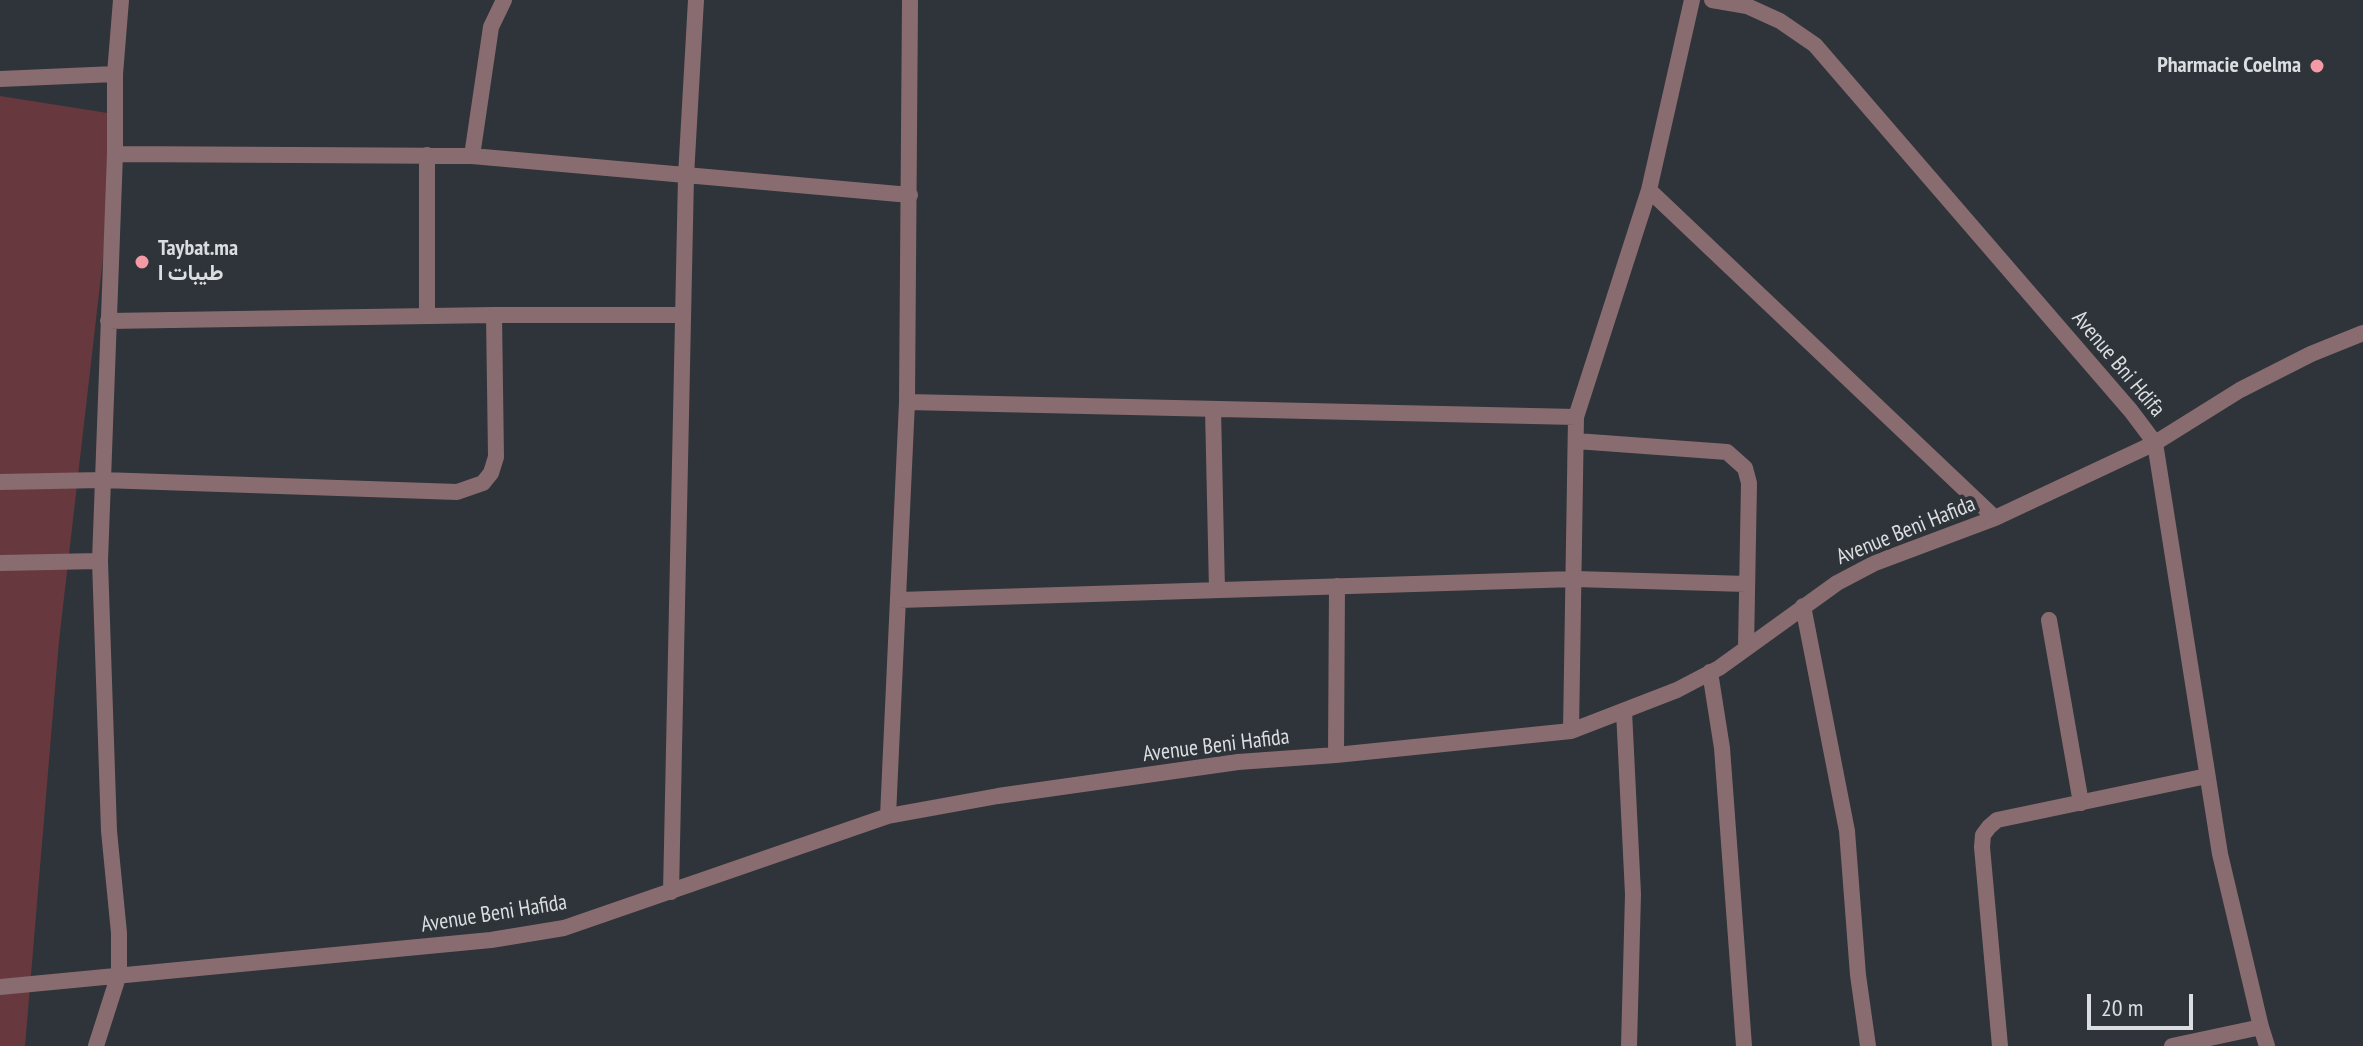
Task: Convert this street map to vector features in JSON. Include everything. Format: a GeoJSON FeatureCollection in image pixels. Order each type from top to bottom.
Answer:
{"type":"FeatureCollection","features":[{"type":"Feature","properties":{"kind":"street"},"geometry":{"type":"LineString","coordinates":[[96,1046],[119,974],[119,933],[109,831],[100,561],[115,154],[115,74],[121,0]]}},
{"type":"Feature","properties":{"kind":"street"},"geometry":{"type":"LineString","coordinates":[[472,156],[491,27],[504,0]]}},
{"type":"Feature","properties":{"kind":"street"},"geometry":{"type":"LineString","coordinates":[[671,892],[686,176],[696,0]]}},
{"type":"Feature","properties":{"kind":"street"},"geometry":{"type":"LineString","coordinates":[[888,816],[907,402],[910,0]]}},
{"type":"Feature","properties":{"kind":"street"},"geometry":{"type":"LineString","coordinates":[[1571,731],[1576,417],[1649,190],[1692,0]]}},
{"type":"Feature","properties":{"kind":"street","name":"Avenue Bni Hdifa"},"geometry":{"type":"LineString","coordinates":[[1712,0],[1747,6],[1780,21],[1815,45],[2131,411],[2155,443],[2220,854],[2267,1046]]}},
{"type":"Feature","properties":{"kind":"street"},"geometry":{"type":"LineString","coordinates":[[0,79],[115,74]]}},
{"type":"Feature","properties":{"kind":"street"},"geometry":{"type":"LineString","coordinates":[[115,154],[472,156],[910,195]]}},
{"type":"Feature","properties":{"kind":"street"},"geometry":{"type":"LineString","coordinates":[[427,155],[427,316]]}},
{"type":"Feature","properties":{"kind":"street"},"geometry":{"type":"LineString","coordinates":[[1649,190],[1995,518]]}},
{"type":"Feature","properties":{"kind":"street"},"geometry":{"type":"LineString","coordinates":[[0,482],[102,480],[457,492],[483,483],[491,473],[496,457],[494,315]]}},
{"type":"Feature","properties":{"kind":"street"},"geometry":{"type":"LineString","coordinates":[[108,321],[683,315]]}},
{"type":"Feature","properties":{"kind":"street","name":"Avenue Beni Hafida"},"geometry":{"type":"LineString","coordinates":[[0,987],[491,940],[564,928],[888,816],[998,796],[1238,762],[1571,731],[1677,690],[1710,672],[1837,583],[1875,563],[1995,518],[2155,443],[2240,390],[2311,354],[2363,333]]}},
{"type":"Feature","properties":{"kind":"street"},"geometry":{"type":"LineString","coordinates":[[907,402],[1576,417]]}},
{"type":"Feature","properties":{"kind":"street"},"geometry":{"type":"LineString","coordinates":[[1213,409],[1217,590]]}},
{"type":"Feature","properties":{"kind":"street"},"geometry":{"type":"LineString","coordinates":[[1576,441],[1727,452],[1738,459],[1745,468],[1749,483],[1746,648]]}},
{"type":"Feature","properties":{"kind":"street"},"geometry":{"type":"LineString","coordinates":[[0,563],[100,561]]}},
{"type":"Feature","properties":{"kind":"street"},"geometry":{"type":"LineString","coordinates":[[899,600],[1575,579],[1747,584]]}},
{"type":"Feature","properties":{"kind":"street"},"geometry":{"type":"LineString","coordinates":[[1336,755],[1337,586]]}},
{"type":"Feature","properties":{"kind":"street"},"geometry":{"type":"LineString","coordinates":[[1803,606],[1847,831],[1858,975],[1868,1046]]}},
{"type":"Feature","properties":{"kind":"street"},"geometry":{"type":"LineString","coordinates":[[2049,620],[2081,803]]}},
{"type":"Feature","properties":{"kind":"street"},"geometry":{"type":"LineString","coordinates":[[1710,672],[1722,748],[1744,1046]]}},
{"type":"Feature","properties":{"kind":"street"},"geometry":{"type":"LineString","coordinates":[[1624,711],[1633,894],[1629,1046]]}},
{"type":"Feature","properties":{"kind":"street"},"geometry":{"type":"LineString","coordinates":[[2000,1046],[1983,835],[1997,820],[2207,776]]}},
{"type":"Feature","properties":{"kind":"street"},"geometry":{"type":"LineString","coordinates":[[2172,1046],[2261,1027]]}},
{"type":"Feature","properties":{"kind":"shaded area"},"geometry":{"type":"Polygon","coordinates":[[[0,96],[114,114],[115,154],[59,641],[25,1046],[0,1046],[0,96]]]}},
{"type":"Feature","properties":{"kind":"place","name":"Pharmacie Coelma"},"geometry":{"type":"Point","coordinates":[2317,66]}},
{"type":"Feature","properties":{"kind":"place","name":"Taybat.ma I طيبات"},"geometry":{"type":"Point","coordinates":[142,262]}}]}
